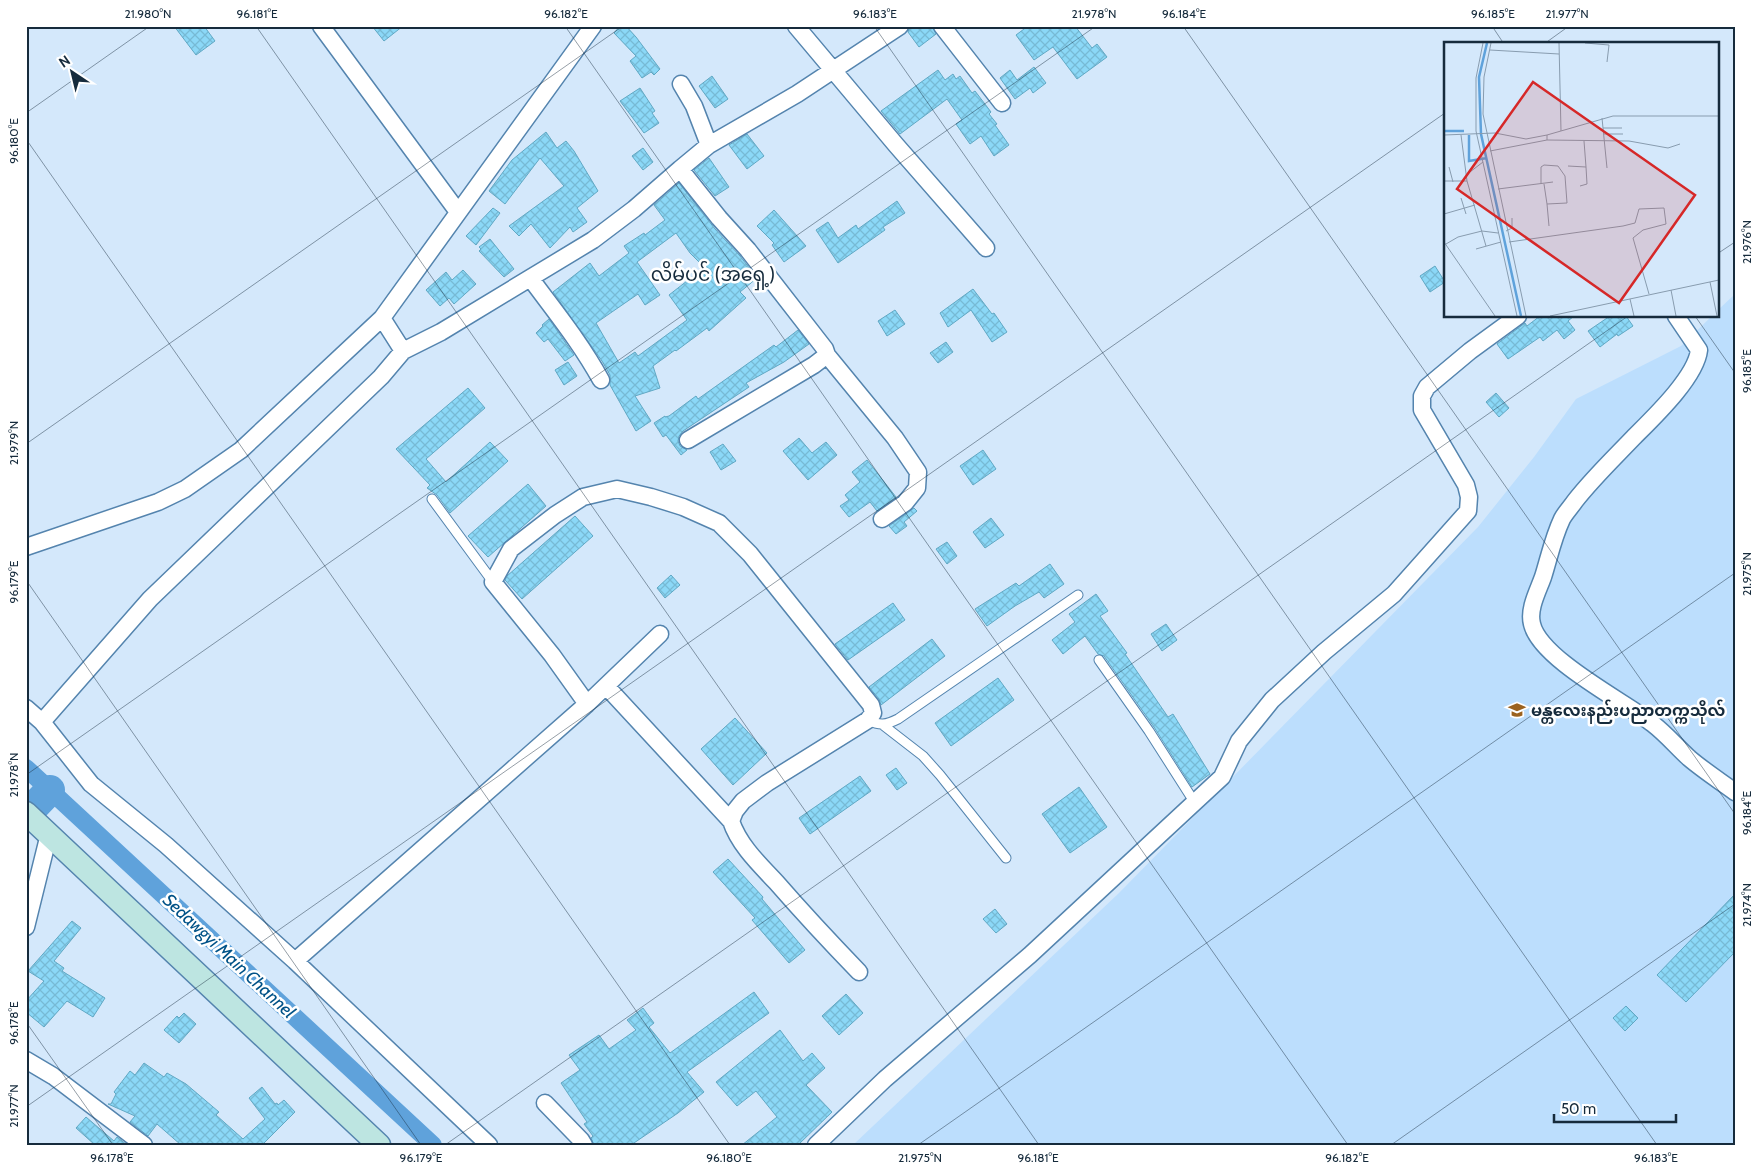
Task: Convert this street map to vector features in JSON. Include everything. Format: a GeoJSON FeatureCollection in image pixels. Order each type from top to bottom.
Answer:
{"type":"FeatureCollection","features":[{"type":"Feature","properties":{"kind":"street"},"geometry":{"type":"LineString","coordinates":[[322,26],[458,212]]}},
{"type":"Feature","properties":{"kind":"street"},"geometry":{"type":"LineString","coordinates":[[26,547],[158,502],[185,489],[241,450],[382,318],[593,26]]}},
{"type":"Feature","properties":{"kind":"street"},"geometry":{"type":"LineString","coordinates":[[796,26],[986,248]]}},
{"type":"Feature","properties":{"kind":"street"},"geometry":{"type":"LineString","coordinates":[[42,722],[150,599],[381,377],[403,351],[441,332],[593,240],[634,209],[709,145],[835,70],[900,26]]}},
{"type":"Feature","properties":{"kind":"street"},"geometry":{"type":"LineString","coordinates":[[942,26],[1002,103]]}},
{"type":"Feature","properties":{"kind":"street"},"geometry":{"type":"LineString","coordinates":[[681,84],[694,106],[709,145]]}},
{"type":"Feature","properties":{"kind":"street"},"geometry":{"type":"LineString","coordinates":[[680,169],[792,304],[826,349],[827,355],[895,438],[918,472],[917,488],[905,503],[882,519]]}},
{"type":"Feature","properties":{"kind":"street"},"geometry":{"type":"LineString","coordinates":[[531,279],[579,342],[602,380]]}},
{"type":"Feature","properties":{"kind":"street"},"geometry":{"type":"LineString","coordinates":[[382,318],[403,351]]}},
{"type":"Feature","properties":{"kind":"street"},"geometry":{"type":"LineString","coordinates":[[816,1145],[885,1079],[1030,955],[1101,887],[1222,777],[1239,741],[1272,700],[1324,652],[1394,594],[1468,511],[1469,497],[1466,485],[1422,410],[1422,396],[1427,387],[1515,318]]}},
{"type":"Feature","properties":{"kind":"street"},"geometry":{"type":"LineString","coordinates":[[1677,318],[1699,350],[1695,365],[1653,418],[1591,481],[1562,518],[1534,601],[1531,616],[1532,626],[1551,652],[1597,688],[1611,695],[1654,724],[1690,759],[1735,792]]}},
{"type":"Feature","properties":{"kind":"street"},"geometry":{"type":"LineString","coordinates":[[688,440],[814,365],[827,355]]}},
{"type":"Feature","properties":{"kind":"street"},"geometry":{"type":"LineString","coordinates":[[587,704],[552,655],[493,582],[511,549],[583,496],[617,489],[682,507],[719,523],[750,554],[871,705],[875,723],[767,783],[742,801],[731,821]]}},
{"type":"Feature","properties":{"kind":"street"},"geometry":{"type":"LineString","coordinates":[[294,961],[587,704],[660,634]]}},
{"type":"Feature","properties":{"kind":"street"},"geometry":{"type":"LineString","coordinates":[[606,686],[731,821],[735,833],[753,856],[808,919],[859,972]]}},
{"type":"Feature","properties":{"kind":"street"},"geometry":{"type":"LineString","coordinates":[[26,708],[42,722],[91,784],[166,845],[294,961],[489,1145]]}},
{"type":"Feature","properties":{"kind":"street"},"geometry":{"type":"LineString","coordinates":[[26,927],[37,822]]}},
{"type":"Feature","properties":{"kind":"street"},"geometry":{"type":"LineString","coordinates":[[37,822],[379,1145]]}},
{"type":"Feature","properties":{"kind":"street"},"geometry":{"type":"LineString","coordinates":[[26,1060],[53,1076],[144,1145]]}},
{"type":"Feature","properties":{"kind":"street"},"geometry":{"type":"LineString","coordinates":[[545,1103],[584,1145]]}},
{"type":"Feature","properties":{"kind":"lane"},"geometry":{"type":"LineString","coordinates":[[432,499],[493,582]]}},
{"type":"Feature","properties":{"kind":"lane"},"geometry":{"type":"LineString","coordinates":[[875,723],[898,719],[1078,595]]}},
{"type":"Feature","properties":{"kind":"lane"},"geometry":{"type":"LineString","coordinates":[[1099,660],[1150,731],[1195,802]]}},
{"type":"Feature","properties":{"kind":"lane"},"geometry":{"type":"LineString","coordinates":[[875,723],[923,756],[1006,858]]}},
{"type":"Feature","properties":{"kind":"shaded area","name":"မန္တလေးနည်းပညာတက္ကသိုလ်"},"geometry":{"type":"Polygon","coordinates":[[[1735,294],[1735,1145],[853,1145],[1119,893],[1478,527],[1534,457],[1576,399],[1681,346],[1710,318],[1718,318],[1718,310],[1735,294]]]}},
{"type":"Feature","properties":{"kind":"building"},"geometry":{"type":"Polygon","coordinates":[[[174,26],[204,26],[215,41],[196,55],[174,26]]]}},
{"type":"Feature","properties":{"kind":"building"},"geometry":{"type":"Polygon","coordinates":[[[372,26],[403,26],[384,41],[372,26]]]}},
{"type":"Feature","properties":{"kind":"building"},"geometry":{"type":"Polygon","coordinates":[[[620,26],[626,26],[660,69],[654,75],[651,72],[642,78],[630,61],[636,56],[614,33],[620,26]]]}},
{"type":"Feature","properties":{"kind":"building"},"geometry":{"type":"Polygon","coordinates":[[[910,26],[932,26],[936,34],[919,47],[908,32],[910,26]]]}},
{"type":"Feature","properties":{"kind":"building"},"geometry":{"type":"Polygon","coordinates":[[[1028,26],[1075,26],[1092,48],[1097,44],[1107,57],[1077,79],[1053,47],[1034,60],[1016,35],[1028,26]]]}},
{"type":"Feature","properties":{"kind":"building"},"geometry":{"type":"Polygon","coordinates":[[[1034,67],[1046,83],[1033,93],[1030,88],[1015,99],[1000,78],[1010,70],[1017,80],[1034,67]]]}},
{"type":"Feature","properties":{"kind":"building"},"geometry":{"type":"Polygon","coordinates":[[[938,70],[945,80],[953,74],[956,79],[960,76],[972,93],[975,91],[991,112],[989,114],[997,124],[995,125],[1009,145],[994,156],[981,136],[970,144],[956,124],[962,120],[947,99],[900,134],[881,111],[938,70]]]}},
{"type":"Feature","properties":{"kind":"building"},"geometry":{"type":"Polygon","coordinates":[[[712,76],[728,99],[715,108],[699,86],[712,76]]]}},
{"type":"Feature","properties":{"kind":"building"},"geometry":{"type":"Polygon","coordinates":[[[640,88],[655,111],[652,113],[659,123],[644,133],[620,101],[640,88]]]}},
{"type":"Feature","properties":{"kind":"building"},"geometry":{"type":"Polygon","coordinates":[[[546,132],[557,148],[566,141],[598,191],[577,208],[587,222],[573,232],[570,227],[550,248],[531,224],[519,236],[509,226],[564,186],[540,158],[505,204],[489,191],[512,160],[546,132]]]}},
{"type":"Feature","properties":{"kind":"building"},"geometry":{"type":"Polygon","coordinates":[[[747,134],[764,156],[747,169],[729,145],[747,134]]]}},
{"type":"Feature","properties":{"kind":"building"},"geometry":{"type":"Polygon","coordinates":[[[643,148],[653,162],[643,170],[632,156],[643,148]]]}},
{"type":"Feature","properties":{"kind":"building"},"geometry":{"type":"Polygon","coordinates":[[[709,158],[729,187],[715,196],[694,170],[709,158]]]}},
{"type":"Feature","properties":{"kind":"building"},"geometry":{"type":"Polygon","coordinates":[[[679,183],[757,278],[740,292],[746,298],[709,331],[707,328],[653,366],[660,388],[635,396],[651,421],[636,431],[610,385],[610,375],[602,361],[553,292],[590,263],[599,276],[629,253],[624,246],[644,233],[645,235],[665,220],[654,205],[679,183]],[[676,233],[637,262],[660,295],[645,305],[638,294],[596,323],[619,363],[635,352],[638,356],[687,320],[669,295],[701,270],[700,268],[703,266],[690,253],[676,233]]]}},
{"type":"Feature","properties":{"kind":"building"},"geometry":{"type":"Polygon","coordinates":[[[897,201],[905,213],[883,227],[885,230],[838,263],[816,230],[828,222],[838,238],[856,225],[858,229],[897,201]]]}},
{"type":"Feature","properties":{"kind":"building"},"geometry":{"type":"Polygon","coordinates":[[[493,208],[500,213],[476,245],[466,236],[493,208]]]}},
{"type":"Feature","properties":{"kind":"building"},"geometry":{"type":"Polygon","coordinates":[[[774,210],[806,246],[784,262],[772,245],[774,243],[757,226],[774,210]]]}},
{"type":"Feature","properties":{"kind":"building"},"geometry":{"type":"Polygon","coordinates":[[[490,239],[514,269],[504,277],[479,251],[481,249],[479,247],[490,239]]]}},
{"type":"Feature","properties":{"kind":"building"},"geometry":{"type":"Polygon","coordinates":[[[1435,266],[1444,283],[1430,292],[1420,276],[1435,266]]]}},
{"type":"Feature","properties":{"kind":"building"},"geometry":{"type":"Polygon","coordinates":[[[463,270],[476,284],[454,304],[449,298],[440,306],[426,290],[446,272],[452,280],[463,270]]]}},
{"type":"Feature","properties":{"kind":"building"},"geometry":{"type":"Polygon","coordinates":[[[973,289],[992,314],[994,313],[1007,332],[992,342],[971,310],[948,327],[940,313],[973,289]]]}},
{"type":"Feature","properties":{"kind":"building"},"geometry":{"type":"Polygon","coordinates":[[[895,310],[905,324],[887,336],[878,321],[895,310]]]}},
{"type":"Feature","properties":{"kind":"building"},"geometry":{"type":"Polygon","coordinates":[[[1537,318],[1572,318],[1568,321],[1575,330],[1564,339],[1557,330],[1543,341],[1540,337],[1508,359],[1497,344],[1525,323],[1527,326],[1537,318]]]}},
{"type":"Feature","properties":{"kind":"building"},"geometry":{"type":"Polygon","coordinates":[[[1607,318],[1627,318],[1633,326],[1618,336],[1617,334],[1600,347],[1588,331],[1607,318]]]}},
{"type":"Feature","properties":{"kind":"building"},"geometry":{"type":"Polygon","coordinates":[[[549,319],[574,355],[565,361],[548,339],[544,342],[536,333],[549,319]]]}},
{"type":"Feature","properties":{"kind":"building"},"geometry":{"type":"Polygon","coordinates":[[[798,330],[809,344],[784,362],[746,383],[749,387],[683,431],[678,441],[680,446],[687,450],[681,455],[666,435],[663,437],[654,423],[665,416],[669,416],[696,396],[698,399],[798,330]]]}},
{"type":"Feature","properties":{"kind":"building"},"geometry":{"type":"Polygon","coordinates":[[[946,342],[953,352],[938,363],[930,353],[946,342]]]}},
{"type":"Feature","properties":{"kind":"building"},"geometry":{"type":"Polygon","coordinates":[[[568,362],[577,376],[564,385],[555,370],[568,362]]]}},
{"type":"Feature","properties":{"kind":"building"},"geometry":{"type":"Polygon","coordinates":[[[468,388],[485,408],[426,459],[446,482],[490,442],[508,461],[450,513],[437,495],[427,488],[430,485],[396,449],[468,388]]]}},
{"type":"Feature","properties":{"kind":"building"},"geometry":{"type":"Polygon","coordinates":[[[1496,393],[1509,408],[1499,417],[1486,402],[1496,393]]]}},
{"type":"Feature","properties":{"kind":"building"},"geometry":{"type":"Polygon","coordinates":[[[799,438],[812,453],[826,442],[837,455],[808,480],[783,451],[799,438]]]}},
{"type":"Feature","properties":{"kind":"building"},"geometry":{"type":"Polygon","coordinates":[[[723,444],[736,461],[721,470],[710,452],[723,444]]]}},
{"type":"Feature","properties":{"kind":"building"},"geometry":{"type":"Polygon","coordinates":[[[983,450],[996,469],[973,485],[960,466],[983,450]]]}},
{"type":"Feature","properties":{"kind":"building"},"geometry":{"type":"Polygon","coordinates":[[[867,460],[896,497],[877,511],[870,502],[849,517],[840,506],[849,500],[845,495],[860,482],[852,472],[867,460]]]}},
{"type":"Feature","properties":{"kind":"building"},"geometry":{"type":"Polygon","coordinates":[[[528,484],[546,506],[488,557],[468,536],[528,484]]]}},
{"type":"Feature","properties":{"kind":"building"},"geometry":{"type":"Polygon","coordinates":[[[914,508],[917,511],[904,522],[907,526],[896,534],[889,526],[914,508]]]}},
{"type":"Feature","properties":{"kind":"building"},"geometry":{"type":"Polygon","coordinates":[[[575,516],[593,536],[522,599],[505,580],[507,576],[575,516]]]}},
{"type":"Feature","properties":{"kind":"building"},"geometry":{"type":"Polygon","coordinates":[[[991,518],[1004,535],[985,548],[973,532],[991,518]]]}},
{"type":"Feature","properties":{"kind":"building"},"geometry":{"type":"Polygon","coordinates":[[[947,542],[957,556],[947,564],[936,549],[947,542]]]}},
{"type":"Feature","properties":{"kind":"building"},"geometry":{"type":"Polygon","coordinates":[[[1050,564],[1064,584],[1044,598],[1039,592],[987,626],[975,609],[1016,583],[1019,586],[1050,564]]]}},
{"type":"Feature","properties":{"kind":"building"},"geometry":{"type":"Polygon","coordinates":[[[671,575],[680,585],[665,598],[657,588],[671,575]]]}},
{"type":"Feature","properties":{"kind":"building"},"geometry":{"type":"Polygon","coordinates":[[[1096,594],[1108,611],[1100,616],[1127,653],[1125,654],[1168,717],[1173,714],[1210,774],[1192,787],[1154,727],[1104,656],[1098,654],[1085,636],[1063,654],[1052,640],[1075,622],[1069,614],[1096,594]]]}},
{"type":"Feature","properties":{"kind":"building"},"geometry":{"type":"Polygon","coordinates":[[[893,603],[905,620],[848,660],[835,644],[893,603]]]}},
{"type":"Feature","properties":{"kind":"building"},"geometry":{"type":"Polygon","coordinates":[[[1166,624],[1177,640],[1162,651],[1151,634],[1166,624]]]}},
{"type":"Feature","properties":{"kind":"building"},"geometry":{"type":"Polygon","coordinates":[[[932,639],[945,656],[881,705],[879,699],[869,687],[932,639]]]}},
{"type":"Feature","properties":{"kind":"building"},"geometry":{"type":"Polygon","coordinates":[[[998,678],[1014,700],[951,746],[935,723],[998,678]]]}},
{"type":"Feature","properties":{"kind":"building"},"geometry":{"type":"Polygon","coordinates":[[[735,718],[767,753],[733,785],[701,749],[735,718]]]}},
{"type":"Feature","properties":{"kind":"building"},"geometry":{"type":"Polygon","coordinates":[[[896,768],[907,783],[897,790],[886,775],[896,768]]]}},
{"type":"Feature","properties":{"kind":"building"},"geometry":{"type":"Polygon","coordinates":[[[860,776],[871,791],[810,834],[799,818],[860,776]]]}},
{"type":"Feature","properties":{"kind":"building"},"geometry":{"type":"Polygon","coordinates":[[[1079,787],[1107,827],[1070,853],[1042,814],[1079,787]]]}},
{"type":"Feature","properties":{"kind":"building"},"geometry":{"type":"Polygon","coordinates":[[[728,859],[763,897],[762,899],[805,950],[789,963],[752,920],[755,918],[713,872],[728,859]]]}},
{"type":"Feature","properties":{"kind":"building"},"geometry":{"type":"Polygon","coordinates":[[[1735,894],[1735,952],[1686,1002],[1657,975],[1735,894]]]}},
{"type":"Feature","properties":{"kind":"building"},"geometry":{"type":"Polygon","coordinates":[[[995,909],[1007,924],[996,933],[983,919],[995,909]]]}},
{"type":"Feature","properties":{"kind":"building"},"geometry":{"type":"Polygon","coordinates":[[[72,921],[81,928],[54,961],[64,968],[62,971],[105,998],[93,1017],[67,1001],[44,1027],[26,1012],[26,1001],[44,981],[28,971],[72,921]]]}},
{"type":"Feature","properties":{"kind":"building"},"geometry":{"type":"Polygon","coordinates":[[[754,992],[769,1013],[687,1072],[704,1092],[678,1113],[631,1145],[594,1145],[591,1138],[593,1136],[584,1124],[587,1122],[561,1083],[580,1070],[569,1055],[599,1035],[609,1049],[636,1030],[627,1020],[643,1008],[654,1023],[649,1027],[670,1053],[754,992]]]}},
{"type":"Feature","properties":{"kind":"building"},"geometry":{"type":"Polygon","coordinates":[[[846,994],[863,1013],[839,1035],[822,1016],[846,994]]]}},
{"type":"Feature","properties":{"kind":"building"},"geometry":{"type":"Polygon","coordinates":[[[1626,1006],[1638,1018],[1625,1031],[1613,1018],[1626,1006]]]}},
{"type":"Feature","properties":{"kind":"building"},"geometry":{"type":"Polygon","coordinates":[[[184,1013],[196,1024],[179,1043],[164,1030],[177,1016],[179,1018],[184,1013]]]}},
{"type":"Feature","properties":{"kind":"building"},"geometry":{"type":"Polygon","coordinates":[[[780,1030],[803,1061],[812,1053],[825,1068],[806,1085],[832,1112],[798,1145],[742,1145],[777,1117],[756,1091],[737,1106],[716,1082],[780,1030]]]}},
{"type":"Feature","properties":{"kind":"building"},"geometry":{"type":"Polygon","coordinates":[[[144,1063],[164,1077],[167,1073],[186,1084],[219,1112],[216,1115],[243,1139],[265,1119],[249,1098],[262,1087],[275,1104],[277,1103],[278,1105],[284,1100],[295,1112],[262,1145],[181,1145],[157,1124],[148,1136],[130,1122],[135,1116],[108,1104],[111,1104],[116,1094],[114,1092],[130,1071],[135,1075],[144,1063]]]}},
{"type":"Feature","properties":{"kind":"building"},"geometry":{"type":"Polygon","coordinates":[[[86,1117],[114,1141],[117,1137],[127,1145],[95,1145],[76,1128],[86,1117]]]}},
{"type":"Feature","properties":{"kind":"waterway","name":"Sedawgyi Main Channel"},"geometry":{"type":"LineString","coordinates":[[26,768],[433,1145]]}},
{"type":"Feature","properties":{"kind":"waterway"},"geometry":{"type":"LineString","coordinates":[[26,815],[50,790]]}},
{"type":"Feature","properties":{"kind":"place","name":"မန္တလေးနည်းပညာတက္ကသိုလ်"},"geometry":{"type":"Point","coordinates":[1517,710]}},
{"type":"Feature","properties":{"kind":"district","name":"လိမ်ပင် (အရှေ့)"},"geometry":{"type":"Point","coordinates":[713,274]}}]}
